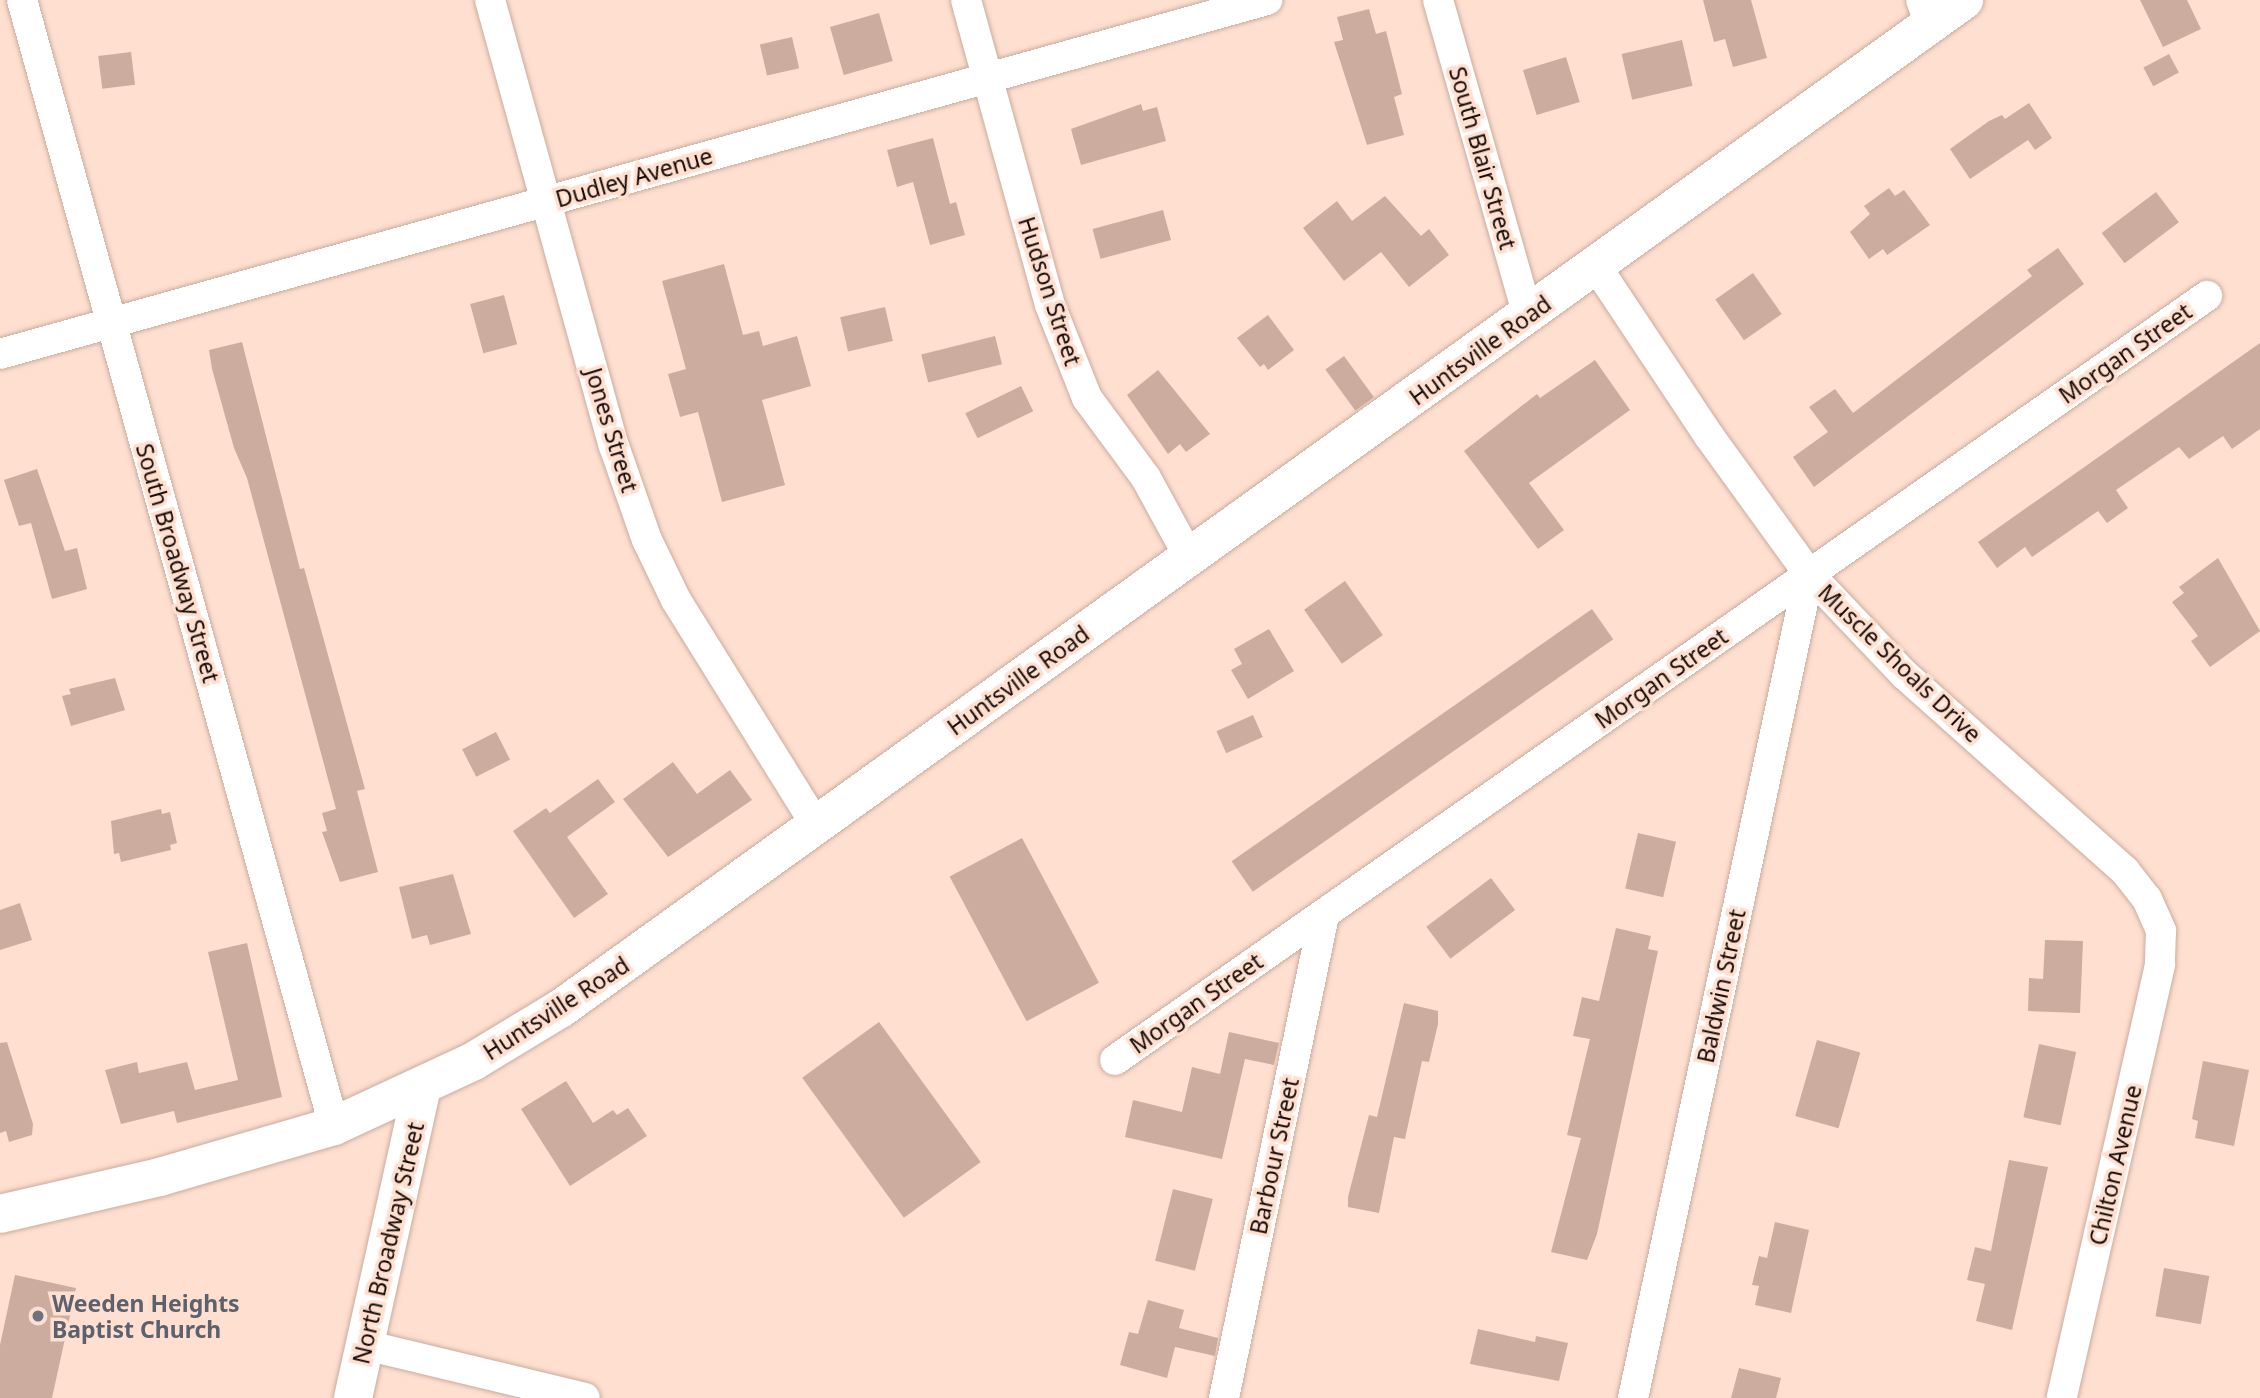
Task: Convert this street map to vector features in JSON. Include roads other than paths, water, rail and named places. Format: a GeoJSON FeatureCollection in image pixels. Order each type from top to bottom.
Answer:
{"type":"FeatureCollection","features":[{"type":"Feature","properties":{"kind":"main road","name":"Huntsville Road"},"geometry":{"type":"LineString","coordinates":[[0,1214],[160,1177],[334,1126],[422,1087],[560,1009],[1597,266],[1925,13],[1964,0]]}},
{"type":"Feature","properties":{"kind":"main road","name":"North Broadway Street"},"geometry":{"type":"LineString","coordinates":[[353,1398],[422,1087]]}},
{"type":"Feature","properties":{"kind":"street","name":"South Broadway Street"},"geometry":{"type":"LineString","coordinates":[[22,0],[334,1126]]}},
{"type":"Feature","properties":{"kind":"street","name":"Jones Street"},"geometry":{"type":"LineString","coordinates":[[490,0],[614,446],[647,540],[676,600],[816,825]]}},
{"type":"Feature","properties":{"kind":"street","name":"Hudson Street"},"geometry":{"type":"LineString","coordinates":[[966,0],[1050,305],[1087,398],[1146,478],[1189,556]]}},
{"type":"Feature","properties":{"kind":"street","name":"Dudley Avenue"},"geometry":{"type":"LineString","coordinates":[[0,355],[1267,0]]}},
{"type":"Feature","properties":{"kind":"street","name":"South Blair Street"},"geometry":{"type":"LineString","coordinates":[[1438,0],[1528,315]]}},
{"type":"Feature","properties":{"kind":"street","name":"Muscle Shoals Drive"},"geometry":{"type":"LineString","coordinates":[[1597,266],[1709,436],[1809,574],[1905,675],[2125,871],[2147,899],[2161,931]]}},
{"type":"Feature","properties":{"kind":"street","name":"Morgan Street"},"geometry":{"type":"LineString","coordinates":[[1115,1060],[2207,296]]}},
{"type":"Feature","properties":{"kind":"street","name":"Baldwin Street"},"geometry":{"type":"LineString","coordinates":[[1633,1398],[1809,574]]}},
{"type":"Feature","properties":{"kind":"street","name":"Barbour Street"},"geometry":{"type":"LineString","coordinates":[[1224,1398],[1324,914]]}},
{"type":"Feature","properties":{"kind":"street","name":"Chilton Avenue"},"geometry":{"type":"LineString","coordinates":[[2062,1398],[2160,965],[2161,931]]}},
{"type":"Feature","properties":{"kind":"street"},"geometry":{"type":"LineString","coordinates":[[365,1345],[585,1398]]}},
{"type":"Feature","properties":{"kind":"place","name":"Weeden Heights Baptist Church"},"geometry":{"type":"Point","coordinates":[38,1316]}}]}
